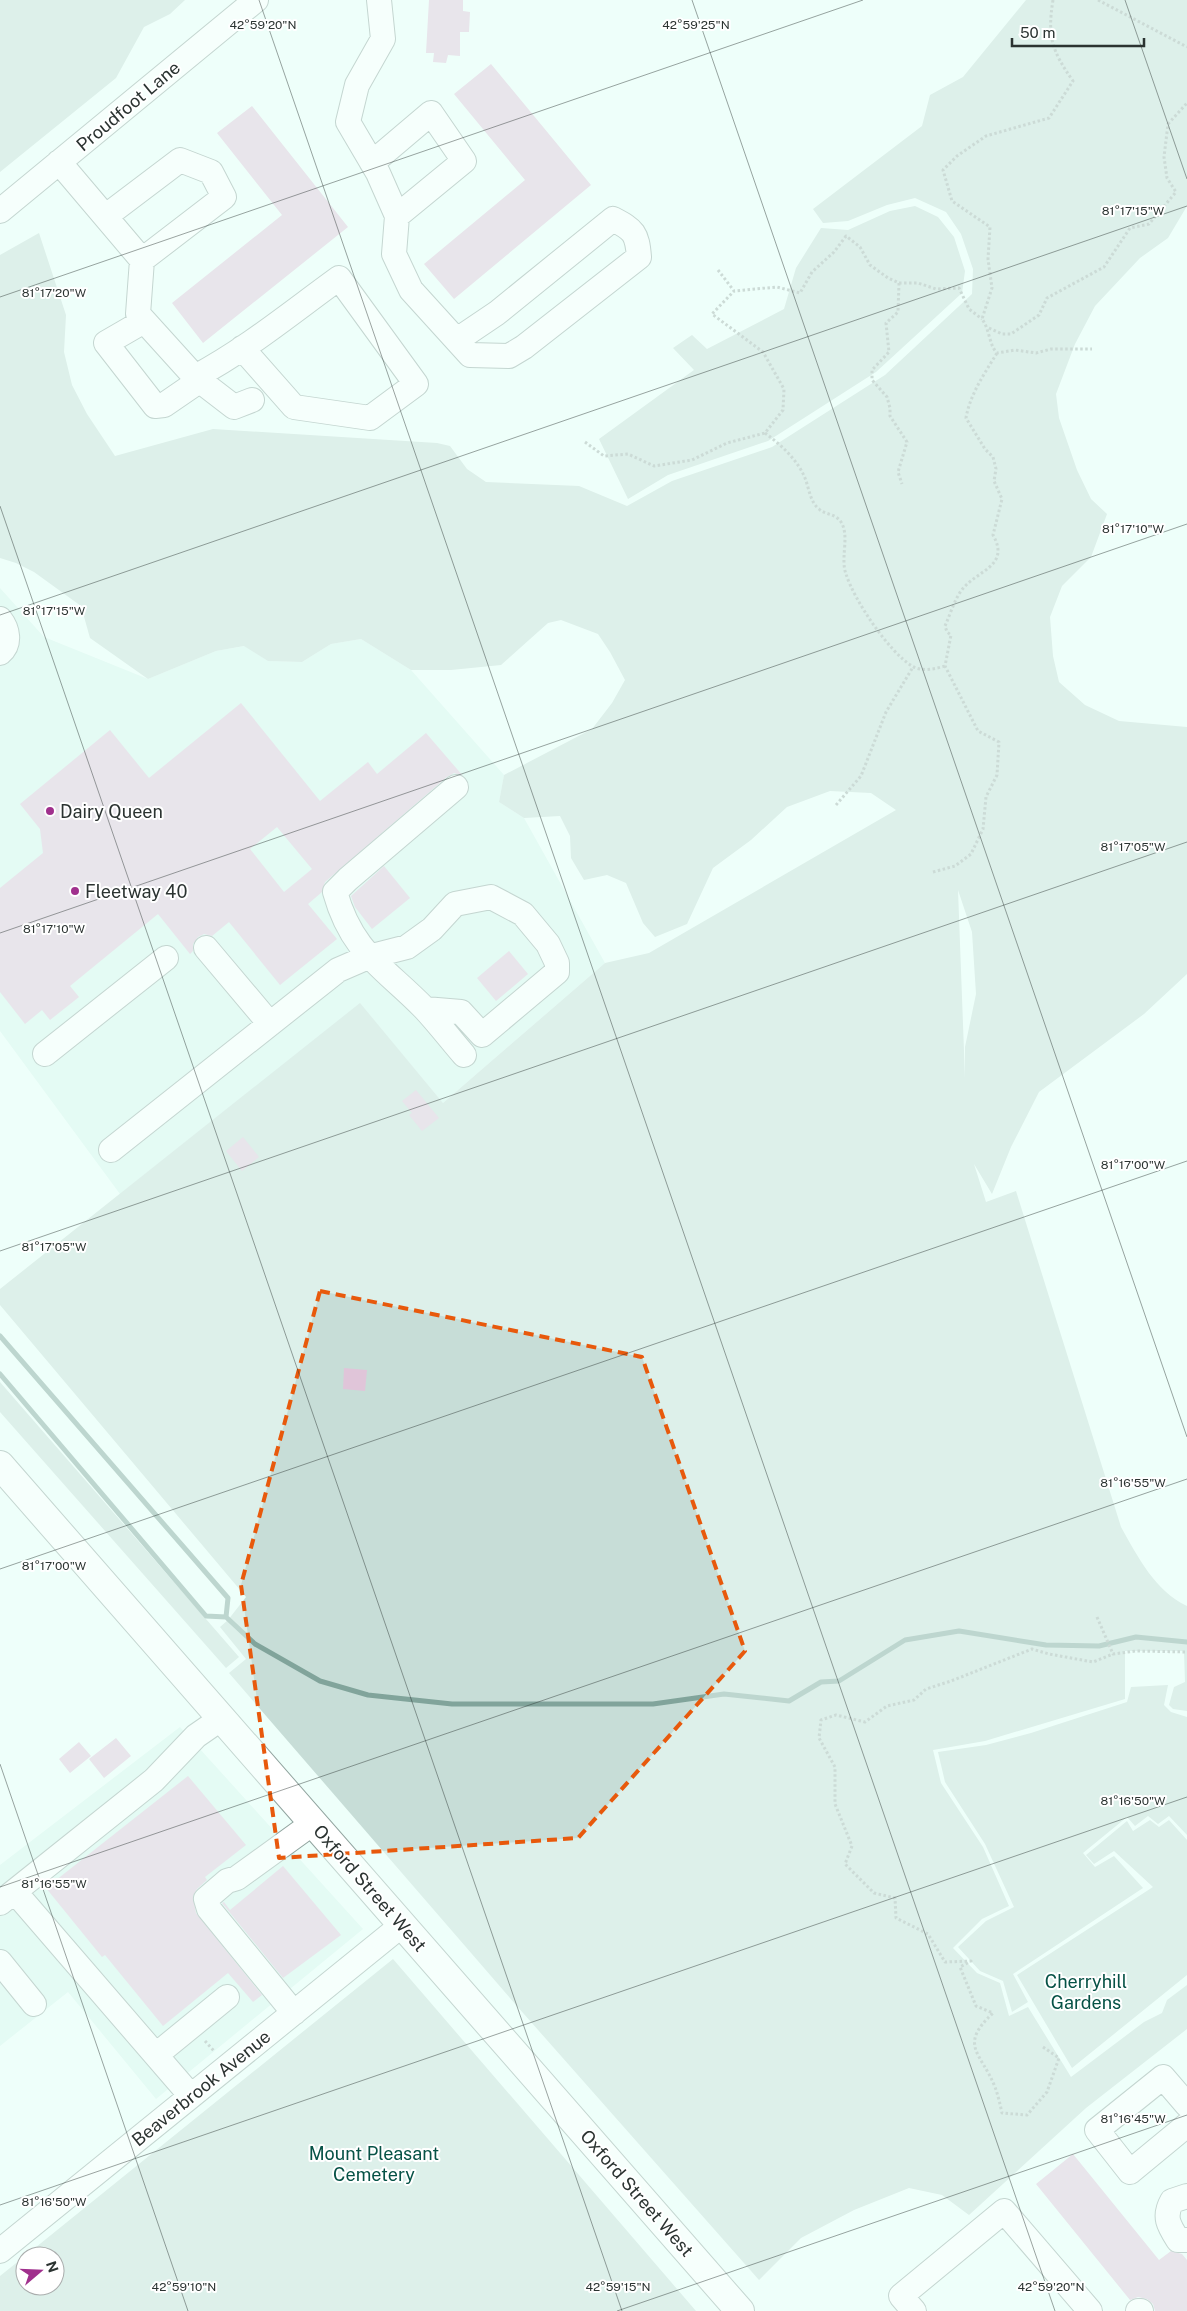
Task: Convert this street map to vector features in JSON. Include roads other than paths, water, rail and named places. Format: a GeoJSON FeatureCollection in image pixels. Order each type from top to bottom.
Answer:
{"type":"FeatureCollection","features":[{"type":"Feature","properties":{"kind":"main road","name":"Oxford Street West"},"geometry":{"type":"LineString","coordinates":[[0,1465],[740,2311]]}},
{"type":"Feature","properties":{"kind":"street","name":"Proudfoot Lane"},"geometry":{"type":"LineString","coordinates":[[0,211],[256,0]]}},
{"type":"Feature","properties":{"kind":"street"},"geometry":{"type":"LineString","coordinates":[[379,0],[383,39],[357,85],[348,122],[372,163],[397,216],[394,254],[411,290],[470,355],[510,356],[639,257],[638,240],[631,228],[613,219],[497,312],[457,340]]}},
{"type":"Feature","properties":{"kind":"street"},"geometry":{"type":"LineString","coordinates":[[372,163],[431,114],[464,161],[397,216]]}},
{"type":"Feature","properties":{"kind":"street"},"geometry":{"type":"LineString","coordinates":[[106,216],[180,160],[211,172],[224,197],[142,260]]}},
{"type":"Feature","properties":{"kind":"street"},"geometry":{"type":"LineString","coordinates":[[60,162],[142,260],[138,314],[197,379],[234,407],[252,400]]}},
{"type":"Feature","properties":{"kind":"street"},"geometry":{"type":"LineString","coordinates":[[144,320],[106,343],[155,406],[164,405],[197,379],[339,278],[416,384],[370,418],[294,407],[242,348]]}},
{"type":"Feature","properties":{"kind":"street"},"geometry":{"type":"LineString","coordinates":[[0,619],[5,624],[8,641],[0,653]]}},
{"type":"Feature","properties":{"kind":"street"},"geometry":{"type":"LineString","coordinates":[[456,788],[335,892],[347,928],[368,957],[425,1009],[464,1055]]}},
{"type":"Feature","properties":{"kind":"street"},"geometry":{"type":"LineString","coordinates":[[111,1150],[338,970],[368,957],[407,947],[432,929],[455,904],[491,897],[523,914],[548,944],[556,962],[557,972],[482,1035],[461,1012],[425,1009]]}},
{"type":"Feature","properties":{"kind":"street"},"geometry":{"type":"LineString","coordinates":[[206,948],[270,1024]]}},
{"type":"Feature","properties":{"kind":"street"},"geometry":{"type":"LineString","coordinates":[[45,1054],[166,958]]}},
{"type":"Feature","properties":{"kind":"street"},"geometry":{"type":"LineString","coordinates":[[191,2096],[156,2055],[7,1897],[154,1780],[196,1736],[222,1718]]}},
{"type":"Feature","properties":{"kind":"street"},"geometry":{"type":"LineString","coordinates":[[294,2012],[209,1909],[206,1899],[227,1881],[237,1878],[313,1823]]}},
{"type":"Feature","properties":{"kind":"street","name":"Beaverbrook Avenue"},"geometry":{"type":"LineString","coordinates":[[0,2251],[402,1924]]}},
{"type":"Feature","properties":{"kind":"street"},"geometry":{"type":"LineString","coordinates":[[0,1962],[34,2004]]}},
{"type":"Feature","properties":{"kind":"street"},"geometry":{"type":"LineString","coordinates":[[156,2055],[227,1997]]}},
{"type":"Feature","properties":{"kind":"street"},"geometry":{"type":"LineString","coordinates":[[1187,2105],[1163,2077],[1097,2130],[1130,2172],[1187,2125]]}},
{"type":"Feature","properties":{"kind":"street"},"geometry":{"type":"LineString","coordinates":[[1187,2196],[1172,2201],[1167,2211],[1168,2223],[1178,2240],[1187,2240]]}},
{"type":"Feature","properties":{"kind":"street"},"geometry":{"type":"LineString","coordinates":[[914,2311],[901,2296],[1004,2211],[1090,2311]]}},
{"type":"Feature","properties":{"kind":"waterway"},"geometry":{"type":"LineString","coordinates":[[0,1336],[228,1598],[226,1617]]}},
{"type":"Feature","properties":{"kind":"waterway"},"geometry":{"type":"LineString","coordinates":[[0,1374],[206,1616],[226,1617],[255,1644],[320,1681],[368,1695],[452,1704],[653,1704],[724,1694],[789,1701],[821,1682],[839,1681],[905,1640],[959,1631],[1046,1645],[1099,1646],[1136,1637],[1187,1642]]}},
{"type":"Feature","properties":{"kind":"place","name":"Dairy Queen"},"geometry":{"type":"Point","coordinates":[50,811]}},
{"type":"Feature","properties":{"kind":"place","name":"Fleetway 40"},"geometry":{"type":"Point","coordinates":[75,891]}},
{"type":"Feature","properties":{"kind":"park label","name":"Cherryhill Gardens"},"geometry":{"type":"Point","coordinates":[1086,1991]}},
{"type":"Feature","properties":{"kind":"park label","name":"Mount Pleasant Cemetery"},"geometry":{"type":"Point","coordinates":[374,2163]}}]}
